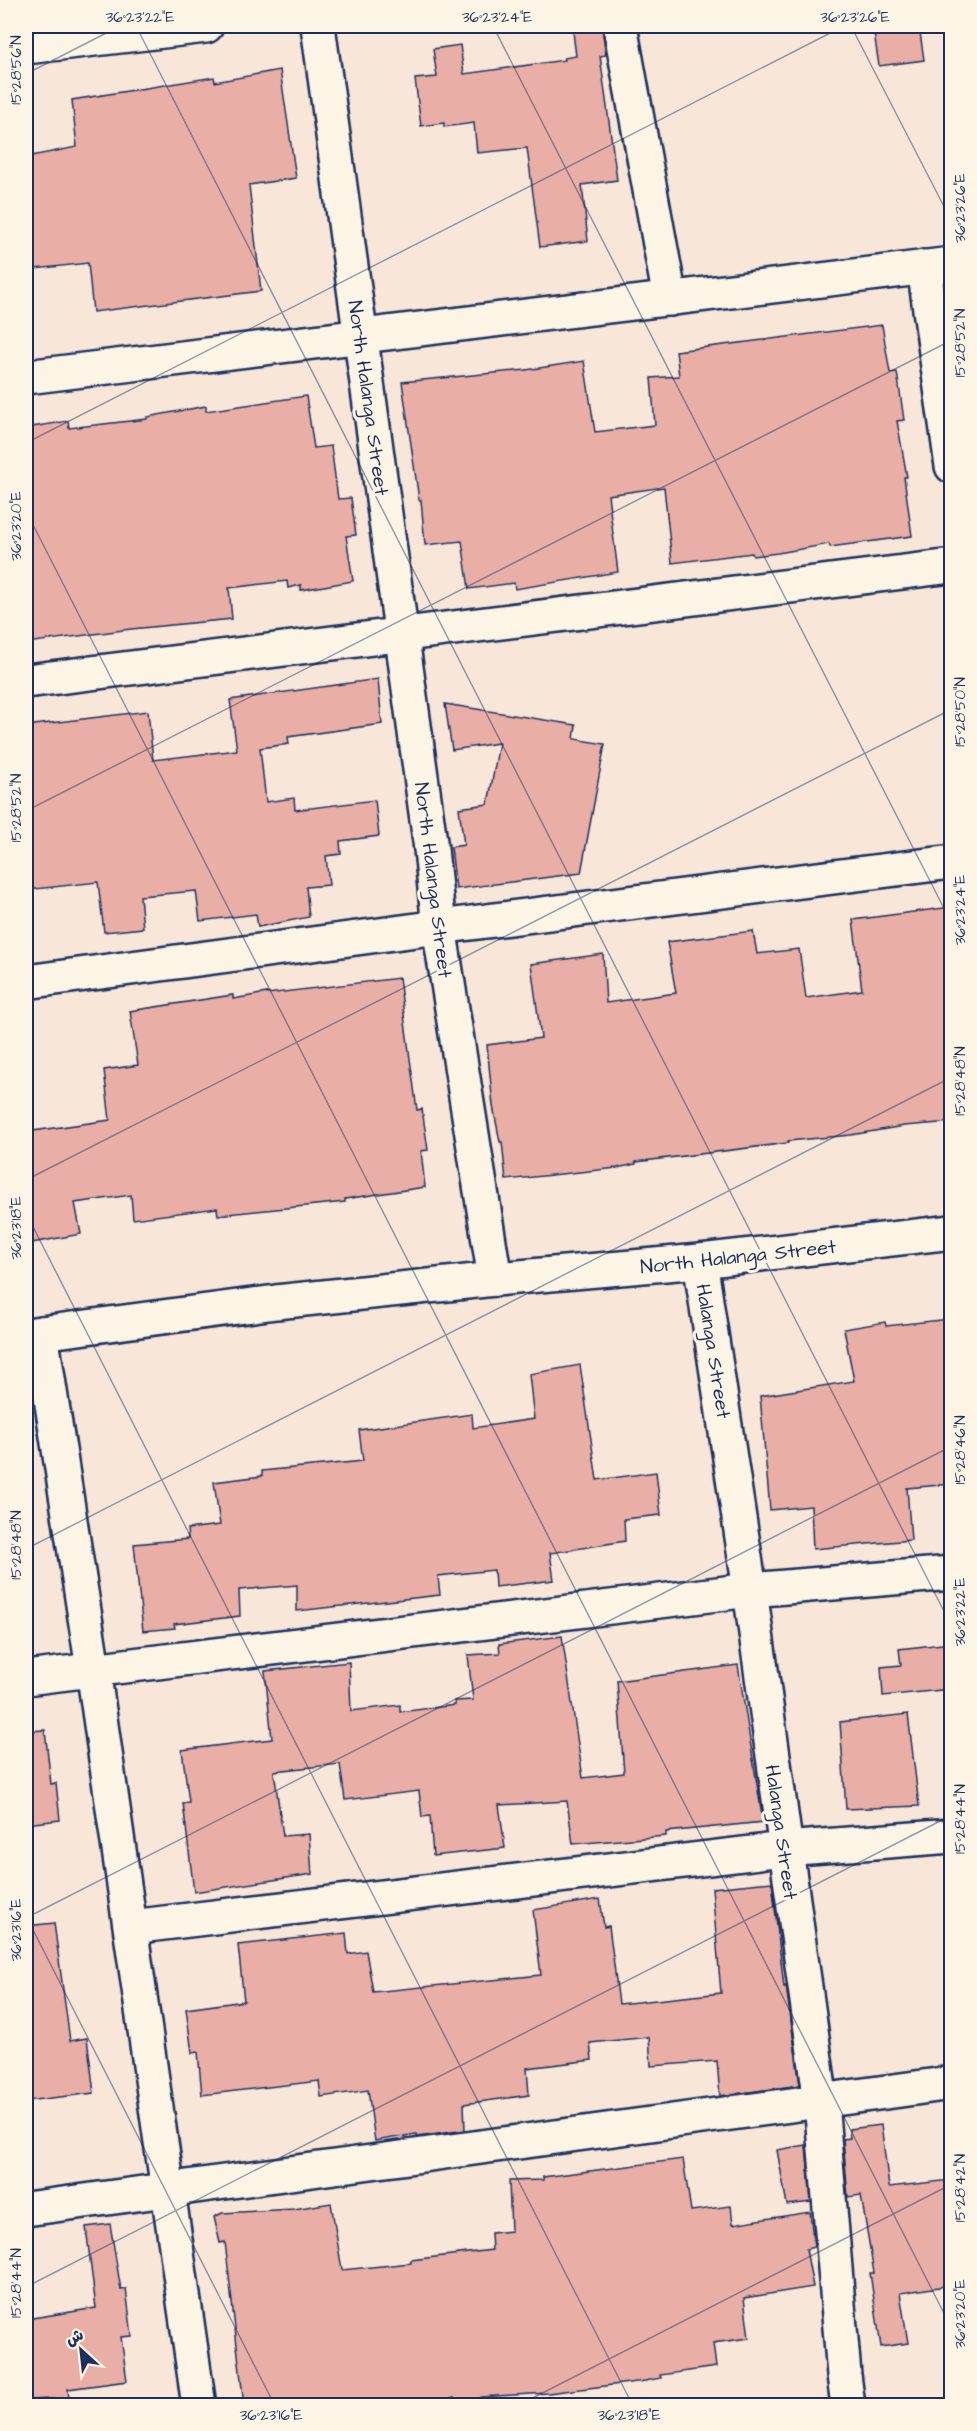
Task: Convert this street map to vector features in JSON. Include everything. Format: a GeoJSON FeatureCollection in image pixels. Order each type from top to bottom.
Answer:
{"type":"FeatureCollection","features":[{"type":"Feature","properties":{"kind":"street"},"geometry":{"type":"LineString","coordinates":[[26,47],[206,26]]}},
{"type":"Feature","properties":{"kind":"street","name":"North Halanga Street"},"geometry":{"type":"LineString","coordinates":[[318,26],[431,849],[439,927],[495,1279],[700,1261],[951,1232]]}},
{"type":"Feature","properties":{"kind":"street"},"geometry":{"type":"LineString","coordinates":[[620,26],[670,298]]}},
{"type":"Feature","properties":{"kind":"street"},"geometry":{"type":"LineString","coordinates":[[26,377],[938,265],[951,466]]}},
{"type":"Feature","properties":{"kind":"street"},"geometry":{"type":"LineString","coordinates":[[26,681],[951,566]]}},
{"type":"Feature","properties":{"kind":"street"},"geometry":{"type":"LineString","coordinates":[[26,982],[951,862]]}},
{"type":"Feature","properties":{"kind":"street","name":"Halanga Street"},"geometry":{"type":"LineString","coordinates":[[700,1261],[750,1590],[784,1849],[821,2102],[848,2406]]}},
{"type":"Feature","properties":{"kind":"street"},"geometry":{"type":"LineString","coordinates":[[199,2406],[93,1669],[33,1334],[276,1302],[495,1279]]}},
{"type":"Feature","properties":{"kind":"street"},"geometry":{"type":"LineString","coordinates":[[26,1678],[750,1590],[951,1573]]}},
{"type":"Feature","properties":{"kind":"street"},"geometry":{"type":"LineString","coordinates":[[131,1927],[784,1849],[951,1836]]}},
{"type":"Feature","properties":{"kind":"street"},"geometry":{"type":"LineString","coordinates":[[26,2209],[951,2083]]}},
{"type":"Feature","properties":{"kind":"building"},"geometry":{"type":"Polygon","coordinates":[[[873,26],[919,26],[924,60],[879,66],[873,26]]]}},
{"type":"Feature","properties":{"kind":"building"},"geometry":{"type":"Polygon","coordinates":[[[602,27],[606,55],[600,56],[617,180],[582,185],[588,241],[540,247],[527,148],[477,153],[474,123],[444,127],[444,123],[421,126],[415,79],[437,77],[433,49],[460,45],[464,74],[565,60],[564,58],[576,56],[573,32],[602,27]]]}},
{"type":"Feature","properties":{"kind":"building"},"geometry":{"type":"Polygon","coordinates":[[[280,70],[296,178],[249,185],[261,291],[93,312],[88,263],[26,270],[26,157],[77,147],[72,100],[214,77],[215,82],[280,70]]]}},
{"type":"Feature","properties":{"kind":"building"},"geometry":{"type":"Polygon","coordinates":[[[882,325],[890,373],[897,372],[904,420],[897,421],[907,477],[904,477],[912,536],[830,547],[829,544],[753,556],[752,553],[672,563],[664,487],[608,495],[618,572],[515,589],[514,583],[469,589],[462,541],[425,545],[421,500],[419,500],[402,382],[526,370],[584,361],[595,432],[655,425],[651,378],[679,376],[676,351],[882,325]]]}},
{"type":"Feature","properties":{"kind":"building"},"geometry":{"type":"Polygon","coordinates":[[[306,396],[314,448],[331,446],[338,499],[351,498],[356,535],[346,536],[353,581],[301,590],[301,585],[288,588],[287,581],[229,588],[232,619],[131,629],[27,643],[26,475],[30,474],[26,428],[68,421],[69,428],[147,419],[147,417],[206,406],[206,411],[306,396]]]}},
{"type":"Feature","properties":{"kind":"building"},"geometry":{"type":"Polygon","coordinates":[[[378,679],[382,724],[288,737],[289,744],[260,748],[266,802],[294,798],[295,810],[375,800],[379,836],[340,841],[341,854],[326,856],[329,885],[306,887],[309,917],[258,927],[256,914],[200,921],[196,891],[140,896],[143,928],[104,932],[98,882],[26,890],[26,726],[148,711],[153,760],[237,750],[230,700],[378,679]]]}},
{"type":"Feature","properties":{"kind":"building"},"geometry":{"type":"Polygon","coordinates":[[[445,704],[576,725],[574,739],[605,744],[581,873],[456,889],[451,847],[464,845],[459,808],[488,804],[499,743],[452,750],[445,704]]]}},
{"type":"Feature","properties":{"kind":"building"},"geometry":{"type":"Polygon","coordinates":[[[951,907],[951,1122],[788,1141],[788,1143],[636,1162],[636,1164],[617,1168],[506,1180],[502,1142],[500,1142],[493,1106],[487,1045],[541,1038],[531,964],[603,954],[606,1003],[676,993],[667,942],[753,931],[757,954],[799,949],[806,998],[862,990],[853,920],[951,907]]]}},
{"type":"Feature","properties":{"kind":"building"},"geometry":{"type":"Polygon","coordinates":[[[399,978],[417,1110],[422,1109],[428,1150],[421,1151],[425,1187],[345,1199],[345,1202],[218,1215],[217,1208],[133,1219],[131,1195],[75,1203],[81,1234],[26,1244],[26,1132],[110,1120],[104,1070],[138,1065],[130,1011],[233,995],[233,999],[399,978]]]}},
{"type":"Feature","properties":{"kind":"building"},"geometry":{"type":"Polygon","coordinates":[[[950,1319],[951,1484],[907,1488],[911,1540],[813,1549],[811,1506],[770,1510],[760,1396],[854,1381],[844,1329],[885,1322],[886,1326],[950,1319]]]}},
{"type":"Feature","properties":{"kind":"building"},"geometry":{"type":"Polygon","coordinates":[[[580,1365],[597,1480],[656,1472],[661,1515],[624,1519],[625,1541],[550,1553],[554,1580],[495,1587],[494,1570],[438,1576],[440,1595],[297,1611],[297,1585],[239,1590],[240,1616],[174,1624],[175,1628],[143,1631],[134,1544],[188,1539],[187,1529],[220,1525],[214,1482],[262,1476],[262,1471],[363,1461],[359,1430],[472,1414],[473,1428],[534,1419],[529,1374],[580,1365]]]}},
{"type":"Feature","properties":{"kind":"building"},"geometry":{"type":"Polygon","coordinates":[[[562,1636],[583,1778],[624,1773],[617,1681],[738,1665],[763,1822],[666,1832],[666,1836],[573,1844],[567,1801],[499,1805],[505,1848],[433,1856],[430,1816],[422,1817],[419,1791],[345,1800],[340,1764],[274,1771],[283,1836],[309,1834],[312,1874],[194,1892],[183,1803],[189,1802],[182,1750],[272,1739],[265,1671],[349,1662],[351,1711],[400,1705],[400,1712],[455,1705],[454,1701],[473,1700],[468,1655],[500,1653],[499,1644],[562,1636]]]}},
{"type":"Feature","properties":{"kind":"building"},"geometry":{"type":"Polygon","coordinates":[[[951,1643],[951,1689],[883,1696],[881,1667],[901,1665],[899,1649],[951,1643]]]}},
{"type":"Feature","properties":{"kind":"building"},"geometry":{"type":"Polygon","coordinates":[[[908,1714],[919,1806],[846,1809],[840,1722],[908,1714]]]}},
{"type":"Feature","properties":{"kind":"building"},"geometry":{"type":"Polygon","coordinates":[[[45,1730],[51,1784],[56,1783],[60,1820],[26,1824],[26,1731],[45,1730]]]}},
{"type":"Feature","properties":{"kind":"building"},"geometry":{"type":"Polygon","coordinates":[[[772,1882],[784,1987],[786,1986],[800,2085],[720,2096],[717,2061],[651,2066],[649,2037],[590,2043],[592,2060],[527,2068],[529,2095],[464,2104],[465,2130],[417,2137],[417,2134],[375,2141],[368,2090],[321,2097],[319,2081],[202,2095],[198,2052],[192,2053],[186,2009],[244,2001],[238,1945],[346,1933],[348,1954],[366,1951],[373,1992],[541,1975],[533,1910],[600,1899],[604,1927],[609,1926],[619,2004],[721,1993],[712,1888],[772,1882]]]}},
{"type":"Feature","properties":{"kind":"building"},"geometry":{"type":"Polygon","coordinates":[[[54,1923],[70,2041],[87,2038],[94,2093],[26,2101],[26,1926],[54,1923]]]}},
{"type":"Feature","properties":{"kind":"building"},"geometry":{"type":"Polygon","coordinates":[[[881,2125],[889,2187],[951,2180],[951,2285],[900,2293],[908,2343],[881,2347],[870,2273],[874,2273],[861,2195],[848,2197],[843,2139],[850,2138],[849,2129],[881,2125]]]}},
{"type":"Feature","properties":{"kind":"building"},"geometry":{"type":"Polygon","coordinates":[[[806,2145],[811,2202],[787,2205],[777,2150],[806,2145]]]}},
{"type":"Feature","properties":{"kind":"building"},"geometry":{"type":"Polygon","coordinates":[[[683,2159],[691,2211],[731,2206],[733,2224],[810,2212],[814,2247],[806,2249],[813,2287],[744,2298],[749,2338],[713,2343],[716,2367],[660,2375],[661,2378],[645,2381],[548,2393],[481,2397],[481,2400],[455,2404],[454,2398],[416,2406],[335,2406],[335,2400],[244,2406],[225,2242],[220,2243],[214,2217],[222,2213],[294,2209],[331,2203],[342,2270],[411,2263],[411,2260],[492,2250],[491,2233],[511,2231],[509,2181],[543,2180],[543,2177],[683,2159]]]}},
{"type":"Feature","properties":{"kind":"building"},"geometry":{"type":"Polygon","coordinates":[[[110,2224],[121,2290],[126,2289],[132,2336],[121,2337],[127,2381],[68,2389],[69,2398],[30,2400],[26,2367],[26,2319],[96,2308],[86,2227],[110,2224]]]}}]}
